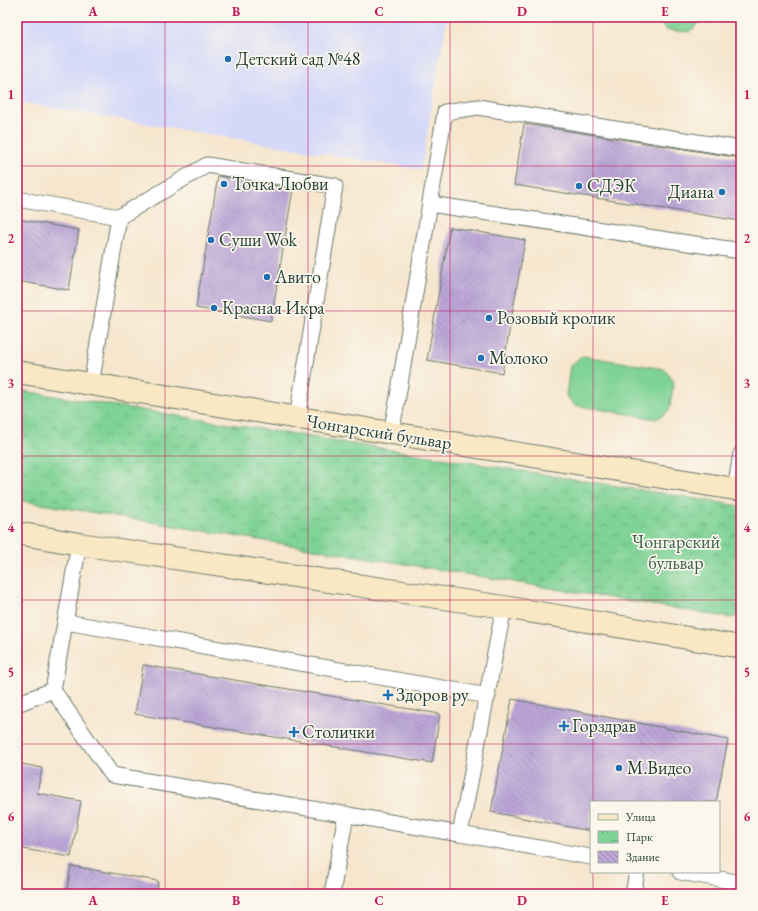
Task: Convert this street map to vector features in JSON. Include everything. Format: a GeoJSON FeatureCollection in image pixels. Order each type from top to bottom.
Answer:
{"type":"FeatureCollection","features":[{"type":"Feature","properties":{"kind":"main road","name":"Чонгарский бульвар"},"geometry":{"type":"LineString","coordinates":[[17,372],[738,490]]}},
{"type":"Feature","properties":{"kind":"main road"},"geometry":{"type":"LineString","coordinates":[[17,533],[79,544],[504,607],[741,647]]}},
{"type":"Feature","properties":{"kind":"lane"},"geometry":{"type":"LineString","coordinates":[[391,433],[399,395],[445,112],[478,107],[741,149]]}},
{"type":"Feature","properties":{"kind":"lane"},"geometry":{"type":"LineString","coordinates":[[17,199],[119,217],[207,165],[335,186],[297,418]]}},
{"type":"Feature","properties":{"kind":"lane"},"geometry":{"type":"LineString","coordinates":[[430,204],[741,252]]}},
{"type":"Feature","properties":{"kind":"lane"},"geometry":{"type":"LineString","coordinates":[[91,385],[119,217]]}},
{"type":"Feature","properties":{"kind":"lane"},"geometry":{"type":"LineString","coordinates":[[738,490],[741,454]]}},
{"type":"Feature","properties":{"kind":"lane"},"geometry":{"type":"LineString","coordinates":[[79,544],[53,690],[112,775],[590,857]]}},
{"type":"Feature","properties":{"kind":"lane"},"geometry":{"type":"LineString","coordinates":[[460,834],[488,696],[504,607]]}},
{"type":"Feature","properties":{"kind":"lane"},"geometry":{"type":"LineString","coordinates":[[66,622],[488,696]]}},
{"type":"Feature","properties":{"kind":"lane"},"geometry":{"type":"LineString","coordinates":[[17,704],[53,690]]}},
{"type":"Feature","properties":{"kind":"lane"},"geometry":{"type":"LineString","coordinates":[[332,894],[346,814]]}},
{"type":"Feature","properties":{"kind":"lane"},"geometry":{"type":"LineString","coordinates":[[633,894],[637,873]]}},
{"type":"Feature","properties":{"kind":"lane"},"geometry":{"type":"LineString","coordinates":[[686,873],[731,881]]}},
{"type":"Feature","properties":{"kind":"shaded area","name":"Детский сад №48"},"geometry":{"type":"Polygon","coordinates":[[[17,17],[447,17],[421,170],[17,102],[17,17]]]}},
{"type":"Feature","properties":{"kind":"green space"},"geometry":{"type":"Polygon","coordinates":[[[654,17],[705,17],[689,32],[666,30],[654,17]]]}},
{"type":"Feature","properties":{"kind":"green space"},"geometry":{"type":"Polygon","coordinates":[[[583,356],[664,369],[674,382],[669,411],[657,419],[574,405],[566,395],[570,366],[583,356]]]}},
{"type":"Feature","properties":{"kind":"green space","name":"Чонгарский бульвар"},"geometry":{"type":"Polygon","coordinates":[[[17,390],[741,506],[741,615],[732,618],[17,500],[17,390]]]}},
{"type":"Feature","properties":{"kind":"building"},"geometry":{"type":"Polygon","coordinates":[[[524,124],[741,158],[741,221],[514,185],[524,124]]]}},
{"type":"Feature","properties":{"kind":"building"},"geometry":{"type":"Polygon","coordinates":[[[218,176],[293,189],[271,321],[196,308],[218,176]]]}},
{"type":"Feature","properties":{"kind":"building"},"geometry":{"type":"Polygon","coordinates":[[[17,219],[79,230],[69,290],[17,281],[17,219]]]}},
{"type":"Feature","properties":{"kind":"building"},"geometry":{"type":"Polygon","coordinates":[[[450,227],[525,240],[502,373],[427,360],[450,227]]]}},
{"type":"Feature","properties":{"kind":"building"},"geometry":{"type":"Polygon","coordinates":[[[143,665],[440,714],[432,763],[135,714],[143,665]]]}},
{"type":"Feature","properties":{"kind":"building"},"geometry":{"type":"Polygon","coordinates":[[[512,699],[728,740],[716,801],[590,801],[590,831],[491,812],[512,699]]]}},
{"type":"Feature","properties":{"kind":"building"},"geometry":{"type":"Polygon","coordinates":[[[17,763],[42,768],[37,793],[81,801],[71,857],[17,848],[17,763]]]}},
{"type":"Feature","properties":{"kind":"building"},"geometry":{"type":"Polygon","coordinates":[[[71,866],[158,881],[157,894],[66,894],[71,866]]]}},
{"type":"Feature","properties":{"kind":"place","name":"Детский сад №48"},"geometry":{"type":"Point","coordinates":[228,59]}},
{"type":"Feature","properties":{"kind":"place","name":"Точка Любви"},"geometry":{"type":"Point","coordinates":[224,184]}},
{"type":"Feature","properties":{"kind":"place","name":"СДЭК"},"geometry":{"type":"Point","coordinates":[579,186]}},
{"type":"Feature","properties":{"kind":"place","name":"Диана"},"geometry":{"type":"Point","coordinates":[722,192]}},
{"type":"Feature","properties":{"kind":"place","name":"Суши Wok"},"geometry":{"type":"Point","coordinates":[211,240]}},
{"type":"Feature","properties":{"kind":"place","name":"Авито"},"geometry":{"type":"Point","coordinates":[267,277]}},
{"type":"Feature","properties":{"kind":"place","name":"Красная Икра"},"geometry":{"type":"Point","coordinates":[214,308]}},
{"type":"Feature","properties":{"kind":"place","name":"Розовый кролик"},"geometry":{"type":"Point","coordinates":[489,318]}},
{"type":"Feature","properties":{"kind":"place","name":"Молоко"},"geometry":{"type":"Point","coordinates":[481,358]}},
{"type":"Feature","properties":{"kind":"place","name":"Здоров ру"},"geometry":{"type":"Point","coordinates":[388,695]}},
{"type":"Feature","properties":{"kind":"place","name":"Горздрав"},"geometry":{"type":"Point","coordinates":[564,726]}},
{"type":"Feature","properties":{"kind":"place","name":"Столички"},"geometry":{"type":"Point","coordinates":[294,732]}},
{"type":"Feature","properties":{"kind":"place","name":"М.Видео"},"geometry":{"type":"Point","coordinates":[619,768]}}]}
